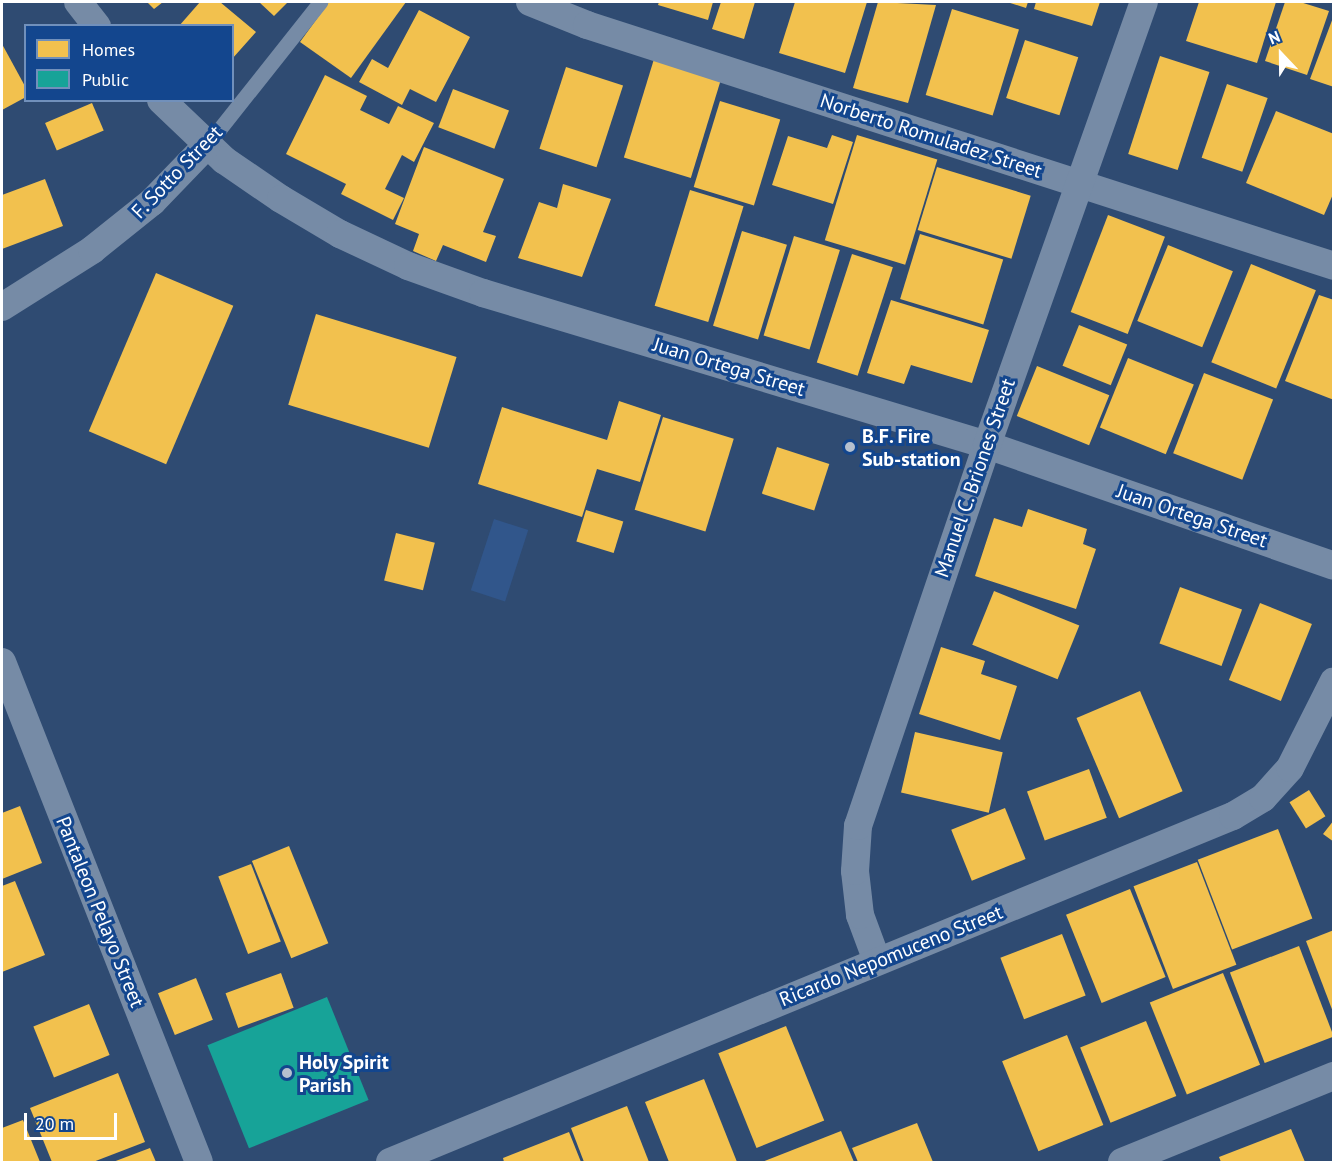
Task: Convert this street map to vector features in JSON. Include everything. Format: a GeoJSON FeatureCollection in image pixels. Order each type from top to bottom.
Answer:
{"type":"FeatureCollection","features":[{"type":"Feature","properties":{"kind":"street"},"geometry":{"type":"LineString","coordinates":[[78,2],[95,24]]}},
{"type":"Feature","properties":{"kind":"street","name":"Norberto Romuladez Street"},"geometry":{"type":"LineString","coordinates":[[530,2],[587,25],[1334,266]]}},
{"type":"Feature","properties":{"kind":"street","name":"Manuel C. Briones Street"},"geometry":{"type":"LineString","coordinates":[[877,961],[860,915],[855,871],[858,826],[987,445],[1144,2]]}},
{"type":"Feature","properties":{"kind":"street","name":"Juan Ortega Street"},"geometry":{"type":"LineString","coordinates":[[163,102],[206,146],[281,199],[340,234],[408,266],[494,296],[987,445],[1334,566]]}},
{"type":"Feature","properties":{"kind":"street","name":"F. Sotto Street"},"geometry":{"type":"LineString","coordinates":[[2,307],[110,236],[153,202],[206,146]]}},
{"type":"Feature","properties":{"kind":"street","name":"Pantaleon Pelayo Street"},"geometry":{"type":"LineString","coordinates":[[2,662],[199,1162]]}},
{"type":"Feature","properties":{"kind":"street","name":"Ricardo Nepomuceno Street"},"geometry":{"type":"LineString","coordinates":[[390,1162],[1233,816],[1263,798],[1290,768],[1334,681]]}},
{"type":"Feature","properties":{"kind":"street"},"geometry":{"type":"LineString","coordinates":[[1122,1162],[1334,1076]]}},
{"type":"Feature","properties":{"kind":"lane","name":"F. Sotto Street"},"geometry":{"type":"LineString","coordinates":[[206,146],[320,2]]}},
{"type":"Feature","properties":{"kind":"water"},"geometry":{"type":"Polygon","coordinates":[[[494,519],[528,530],[505,601],[471,590],[494,519]]]}},
{"type":"Feature","properties":{"kind":"building: Homes"},"geometry":{"type":"Polygon","coordinates":[[[147,2],[163,2],[154,9],[147,2]]]}},
{"type":"Feature","properties":{"kind":"building: Homes"},"geometry":{"type":"Polygon","coordinates":[[[200,2],[220,2],[256,32],[234,57],[234,24],[181,24],[200,2]]]}},
{"type":"Feature","properties":{"kind":"building: Homes"},"geometry":{"type":"Polygon","coordinates":[[[259,2],[288,2],[274,16],[259,2]]]}},
{"type":"Feature","properties":{"kind":"building: Homes"},"geometry":{"type":"Polygon","coordinates":[[[329,2],[406,2],[351,78],[300,42],[329,2]]]}},
{"type":"Feature","properties":{"kind":"building: Homes"},"geometry":{"type":"Polygon","coordinates":[[[659,2],[713,2],[708,20],[658,5],[659,2]]]}},
{"type":"Feature","properties":{"kind":"building: Homes"},"geometry":{"type":"Polygon","coordinates":[[[721,2],[755,2],[744,39],[712,29],[721,2]]]}},
{"type":"Feature","properties":{"kind":"building: Homes"},"geometry":{"type":"Polygon","coordinates":[[[795,2],[867,2],[845,73],[779,53],[795,2]]]}},
{"type":"Feature","properties":{"kind":"building: Homes"},"geometry":{"type":"Polygon","coordinates":[[[878,2],[936,5],[908,103],[853,88],[878,2]]]}},
{"type":"Feature","properties":{"kind":"building: Homes"},"geometry":{"type":"Polygon","coordinates":[[[1007,2],[1028,2],[1026,8],[1007,2]]]}},
{"type":"Feature","properties":{"kind":"building: Homes"},"geometry":{"type":"Polygon","coordinates":[[[1036,2],[1100,2],[1092,26],[1034,9],[1036,2]]]}},
{"type":"Feature","properties":{"kind":"building: Homes"},"geometry":{"type":"Polygon","coordinates":[[[1199,2],[1276,2],[1257,63],[1186,41],[1199,2]]]}},
{"type":"Feature","properties":{"kind":"building: Homes"},"geometry":{"type":"Polygon","coordinates":[[[1285,2],[1300,2],[1329,11],[1307,75],[1265,61],[1285,2]]]}},
{"type":"Feature","properties":{"kind":"building: Homes"},"geometry":{"type":"Polygon","coordinates":[[[952,9],[1019,29],[993,116],[926,95],[952,9]]]}},
{"type":"Feature","properties":{"kind":"building: Homes"},"geometry":{"type":"Polygon","coordinates":[[[419,10],[470,37],[436,102],[410,89],[402,105],[359,82],[372,59],[388,68],[419,10]]]}},
{"type":"Feature","properties":{"kind":"building: Homes"},"geometry":{"type":"Polygon","coordinates":[[[1334,15],[1334,87],[1310,79],[1334,15]]]}},
{"type":"Feature","properties":{"kind":"building: Homes"},"geometry":{"type":"Polygon","coordinates":[[[1025,40],[1078,57],[1059,115],[1006,98],[1025,40]]]}},
{"type":"Feature","properties":{"kind":"building: Homes"},"geometry":{"type":"Polygon","coordinates":[[[2,44],[24,84],[24,98],[2,110],[2,44]]]}},
{"type":"Feature","properties":{"kind":"building: Homes"},"geometry":{"type":"Polygon","coordinates":[[[1160,56],[1209,72],[1178,170],[1128,154],[1160,56]]]}},
{"type":"Feature","properties":{"kind":"building: Homes"},"geometry":{"type":"Polygon","coordinates":[[[654,59],[721,79],[691,178],[624,157],[654,59]]]}},
{"type":"Feature","properties":{"kind":"building: Homes"},"geometry":{"type":"Polygon","coordinates":[[[566,67],[623,86],[596,167],[539,149],[566,67]]]}},
{"type":"Feature","properties":{"kind":"building: Homes"},"geometry":{"type":"Polygon","coordinates":[[[325,75],[367,96],[360,110],[389,124],[398,106],[434,123],[414,162],[402,155],[385,189],[404,198],[393,220],[341,194],[346,184],[286,154],[325,75]]]}},
{"type":"Feature","properties":{"kind":"building: Homes"},"geometry":{"type":"Polygon","coordinates":[[[1227,84],[1268,98],[1242,172],[1202,158],[1227,84]]]}},
{"type":"Feature","properties":{"kind":"building: Homes"},"geometry":{"type":"Polygon","coordinates":[[[453,89],[509,111],[494,149],[438,127],[453,89]]]}},
{"type":"Feature","properties":{"kind":"building: Homes"},"geometry":{"type":"Polygon","coordinates":[[[720,101],[780,119],[754,205],[694,187],[720,101]]]}},
{"type":"Feature","properties":{"kind":"building: Homes"},"geometry":{"type":"Polygon","coordinates":[[[92,103],[104,131],[57,151],[45,123],[92,103]]]}},
{"type":"Feature","properties":{"kind":"building: Homes"},"geometry":{"type":"Polygon","coordinates":[[[1276,111],[1334,134],[1334,192],[1324,215],[1246,183],[1276,111]]]}},
{"type":"Feature","properties":{"kind":"building: Homes"},"geometry":{"type":"Polygon","coordinates":[[[832,135],[853,142],[833,204],[772,185],[788,136],[827,148],[832,135]]]}},
{"type":"Feature","properties":{"kind":"building: Homes"},"geometry":{"type":"Polygon","coordinates":[[[857,135],[937,160],[905,265],[825,240],[857,135]]]}},
{"type":"Feature","properties":{"kind":"building: Homes"},"geometry":{"type":"Polygon","coordinates":[[[424,147],[504,179],[483,232],[496,236],[486,262],[443,245],[436,261],[413,251],[419,234],[395,224],[424,147]]]}},
{"type":"Feature","properties":{"kind":"building: Homes"},"geometry":{"type":"Polygon","coordinates":[[[937,167],[1031,196],[1011,259],[918,230],[937,167]]]}},
{"type":"Feature","properties":{"kind":"building: Homes"},"geometry":{"type":"Polygon","coordinates":[[[45,179],[63,226],[2,249],[2,195],[45,179]]]}},
{"type":"Feature","properties":{"kind":"building: Homes"},"geometry":{"type":"Polygon","coordinates":[[[563,184],[611,199],[582,277],[518,258],[539,202],[557,208],[563,184]]]}},
{"type":"Feature","properties":{"kind":"building: Homes"},"geometry":{"type":"Polygon","coordinates":[[[690,190],[744,206],[708,322],[655,306],[690,190]]]}},
{"type":"Feature","properties":{"kind":"building: Homes"},"geometry":{"type":"Polygon","coordinates":[[[1108,215],[1165,237],[1128,334],[1071,312],[1108,215]]]}},
{"type":"Feature","properties":{"kind":"building: Homes"},"geometry":{"type":"Polygon","coordinates":[[[742,231],[787,245],[758,339],[713,326],[742,231]]]}},
{"type":"Feature","properties":{"kind":"building: Homes"},"geometry":{"type":"Polygon","coordinates":[[[920,234],[1003,259],[983,324],[900,299],[920,234]]]}},
{"type":"Feature","properties":{"kind":"building: Homes"},"geometry":{"type":"Polygon","coordinates":[[[794,236],[840,250],[809,349],[764,335],[794,236]]]}},
{"type":"Feature","properties":{"kind":"building: Homes"},"geometry":{"type":"Polygon","coordinates":[[[1168,245],[1233,271],[1202,347],[1137,321],[1168,245]]]}},
{"type":"Feature","properties":{"kind":"building: Homes"},"geometry":{"type":"Polygon","coordinates":[[[852,254],[893,267],[858,376],[817,362],[852,254]]]}},
{"type":"Feature","properties":{"kind":"building: Homes"},"geometry":{"type":"Polygon","coordinates":[[[1251,264],[1316,290],[1276,389],[1211,362],[1251,264]]]}},
{"type":"Feature","properties":{"kind":"building: Homes"},"geometry":{"type":"Polygon","coordinates":[[[156,273],[233,306],[166,464],[89,431],[156,273]]]}},
{"type":"Feature","properties":{"kind":"building: Homes"},"geometry":{"type":"Polygon","coordinates":[[[1319,295],[1334,300],[1334,400],[1285,381],[1319,295]]]}},
{"type":"Feature","properties":{"kind":"building: Homes"},"geometry":{"type":"Polygon","coordinates":[[[891,300],[989,330],[972,383],[911,365],[904,384],[867,373],[891,300]]]}},
{"type":"Feature","properties":{"kind":"building: Homes"},"geometry":{"type":"Polygon","coordinates":[[[316,314],[457,357],[429,448],[288,405],[316,314]]]}},
{"type":"Feature","properties":{"kind":"building: Homes"},"geometry":{"type":"Polygon","coordinates":[[[1079,325],[1127,344],[1111,385],[1063,366],[1079,325]]]}},
{"type":"Feature","properties":{"kind":"building: Homes"},"geometry":{"type":"Polygon","coordinates":[[[1128,358],[1194,385],[1166,454],[1100,428],[1128,358]]]}},
{"type":"Feature","properties":{"kind":"building: Homes"},"geometry":{"type":"Polygon","coordinates":[[[1037,366],[1109,395],[1089,445],[1017,416],[1037,366]]]}},
{"type":"Feature","properties":{"kind":"building: Homes"},"geometry":{"type":"Polygon","coordinates":[[[1204,373],[1273,400],[1242,480],[1173,453],[1204,373]]]}},
{"type":"Feature","properties":{"kind":"building: Homes"},"geometry":{"type":"Polygon","coordinates":[[[619,401],[661,415],[640,482],[597,469],[582,517],[478,484],[502,407],[607,440],[619,401]]]}},
{"type":"Feature","properties":{"kind":"building: Homes"},"geometry":{"type":"Polygon","coordinates":[[[663,417],[734,439],[705,531],[635,510],[663,417]]]}},
{"type":"Feature","properties":{"kind":"building: Homes"},"geometry":{"type":"Polygon","coordinates":[[[777,447],[829,464],[814,511],[762,494],[777,447]]]}},
{"type":"Feature","properties":{"kind":"building: Homes"},"geometry":{"type":"Polygon","coordinates":[[[1028,509],[1087,529],[1083,544],[1096,549],[1076,609],[975,576],[994,518],[1022,527],[1028,509]]]}},
{"type":"Feature","properties":{"kind":"building: Homes"},"geometry":{"type":"Polygon","coordinates":[[[586,510],[623,521],[614,553],[576,542],[586,510]]]}},
{"type":"Feature","properties":{"kind":"building: Homes"},"geometry":{"type":"Polygon","coordinates":[[[396,533],[435,543],[423,590],[384,581],[396,533]]]}},
{"type":"Feature","properties":{"kind":"building: Homes"},"geometry":{"type":"Polygon","coordinates":[[[1180,587],[1242,610],[1221,666],[1159,643],[1180,587]]]}},
{"type":"Feature","properties":{"kind":"building: Homes"},"geometry":{"type":"Polygon","coordinates":[[[994,591],[1079,625],[1058,679],[972,645],[994,591]]]}},
{"type":"Feature","properties":{"kind":"building: Homes"},"geometry":{"type":"Polygon","coordinates":[[[1260,603],[1312,624],[1281,701],[1229,680],[1260,603]]]}},
{"type":"Feature","properties":{"kind":"building: Homes"},"geometry":{"type":"Polygon","coordinates":[[[941,647],[985,661],[981,674],[1017,686],[1000,740],[919,714],[941,647]]]}},
{"type":"Feature","properties":{"kind":"building: Homes"},"geometry":{"type":"Polygon","coordinates":[[[1140,691],[1183,791],[1119,818],[1076,718],[1140,691]]]}},
{"type":"Feature","properties":{"kind":"building: Homes"},"geometry":{"type":"Polygon","coordinates":[[[915,732],[1003,752],[989,813],[901,792],[915,732]]]}},
{"type":"Feature","properties":{"kind":"building: Homes"},"geometry":{"type":"Polygon","coordinates":[[[1089,769],[1107,818],[1045,840],[1027,792],[1089,769]]]}},
{"type":"Feature","properties":{"kind":"building: Homes"},"geometry":{"type":"Polygon","coordinates":[[[1309,790],[1325,816],[1306,828],[1289,802],[1309,790]]]}},
{"type":"Feature","properties":{"kind":"building: Homes"},"geometry":{"type":"Polygon","coordinates":[[[20,806],[42,863],[2,879],[2,813],[20,806]]]}},
{"type":"Feature","properties":{"kind":"building: Homes"},"geometry":{"type":"Polygon","coordinates":[[[1005,808],[1026,859],[972,881],[951,830],[1005,808]]]}},
{"type":"Feature","properties":{"kind":"building: Homes"},"geometry":{"type":"Polygon","coordinates":[[[1334,820],[1334,842],[1323,834],[1334,820]]]}},
{"type":"Feature","properties":{"kind":"building: Homes"},"geometry":{"type":"Polygon","coordinates":[[[1278,829],[1312,919],[1232,949],[1198,860],[1278,829]]]}},
{"type":"Feature","properties":{"kind":"building: Homes"},"geometry":{"type":"Polygon","coordinates":[[[289,846],[328,943],[291,958],[252,861],[289,846]]]}},
{"type":"Feature","properties":{"kind":"building: Homes"},"geometry":{"type":"Polygon","coordinates":[[[1197,862],[1236,965],[1173,989],[1134,886],[1197,862]]]}},
{"type":"Feature","properties":{"kind":"building: Homes"},"geometry":{"type":"Polygon","coordinates":[[[251,864],[281,941],[248,954],[218,877],[251,864]]]}},
{"type":"Feature","properties":{"kind":"building: Homes"},"geometry":{"type":"Polygon","coordinates":[[[15,881],[45,955],[2,972],[2,886],[15,881]]]}},
{"type":"Feature","properties":{"kind":"building: Homes"},"geometry":{"type":"Polygon","coordinates":[[[1130,889],[1166,977],[1102,1003],[1066,915],[1130,889]]]}},
{"type":"Feature","properties":{"kind":"building: Homes"},"geometry":{"type":"Polygon","coordinates":[[[1334,930],[1334,1012],[1333,1012],[1306,941],[1334,930]]]}},
{"type":"Feature","properties":{"kind":"building: Homes"},"geometry":{"type":"Polygon","coordinates":[[[1062,934],[1086,996],[1024,1019],[1000,958],[1062,934]]]}},
{"type":"Feature","properties":{"kind":"building: Homes"},"geometry":{"type":"Polygon","coordinates":[[[1299,946],[1334,1037],[1265,1063],[1230,973],[1299,946]]]}},
{"type":"Feature","properties":{"kind":"building: Homes"},"geometry":{"type":"Polygon","coordinates":[[[281,973],[294,1008],[238,1028],[226,993],[281,973]]]}},
{"type":"Feature","properties":{"kind":"building: Homes"},"geometry":{"type":"Polygon","coordinates":[[[1223,973],[1260,1065],[1187,1094],[1150,1003],[1223,973]]]}},
{"type":"Feature","properties":{"kind":"building: Homes"},"geometry":{"type":"Polygon","coordinates":[[[196,978],[213,1020],[175,1035],[158,993],[196,978]]]}},
{"type":"Feature","properties":{"kind":"building: Homes"},"geometry":{"type":"Polygon","coordinates":[[[89,1004],[110,1055],[54,1077],[33,1026],[89,1004]]]}},
{"type":"Feature","properties":{"kind":"building: Homes"},"geometry":{"type":"Polygon","coordinates":[[[1146,1021],[1176,1096],[1111,1123],[1080,1048],[1146,1021]]]}},
{"type":"Feature","properties":{"kind":"building: Homes"},"geometry":{"type":"Polygon","coordinates":[[[786,1026],[824,1121],[757,1148],[718,1053],[786,1026]]]}},
{"type":"Feature","properties":{"kind":"building: Homes"},"geometry":{"type":"Polygon","coordinates":[[[1067,1035],[1103,1125],[1038,1151],[1002,1061],[1067,1035]]]}},
{"type":"Feature","properties":{"kind":"building: Homes"},"geometry":{"type":"Polygon","coordinates":[[[118,1073],[145,1142],[93,1162],[52,1162],[30,1108],[118,1073]]]}},
{"type":"Feature","properties":{"kind":"building: Homes"},"geometry":{"type":"Polygon","coordinates":[[[704,1079],[737,1162],[669,1162],[645,1102],[704,1079]]]}},
{"type":"Feature","properties":{"kind":"building: Homes"},"geometry":{"type":"Polygon","coordinates":[[[627,1106],[649,1162],[584,1162],[571,1128],[627,1106]]]}},
{"type":"Feature","properties":{"kind":"building: Homes"},"geometry":{"type":"Polygon","coordinates":[[[23,1120],[40,1162],[2,1162],[2,1128],[23,1120]]]}},
{"type":"Feature","properties":{"kind":"building: Homes"},"geometry":{"type":"Polygon","coordinates":[[[917,1123],[933,1162],[858,1162],[852,1148],[917,1123]]]}},
{"type":"Feature","properties":{"kind":"building: Homes"},"geometry":{"type":"Polygon","coordinates":[[[1291,1129],[1305,1162],[1221,1162],[1219,1157],[1291,1129]]]}},
{"type":"Feature","properties":{"kind":"building: Homes"},"geometry":{"type":"Polygon","coordinates":[[[841,1131],[854,1162],[762,1162],[841,1131]]]}},
{"type":"Feature","properties":{"kind":"building: Homes"},"geometry":{"type":"Polygon","coordinates":[[[569,1132],[581,1162],[504,1162],[503,1158],[569,1132]]]}},
{"type":"Feature","properties":{"kind":"building: Homes"},"geometry":{"type":"Polygon","coordinates":[[[150,1148],[156,1162],[113,1162],[150,1148]]]}},
{"type":"Feature","properties":{"kind":"building: Public","name":"Holy Spirit Parish"},"geometry":{"type":"Polygon","coordinates":[[[327,997],[369,1100],[249,1148],[207,1045],[327,997]]]}},
{"type":"Feature","properties":{"kind":"place","name":"B.F. Fire Sub-station"},"geometry":{"type":"Point","coordinates":[850,447]}},
{"type":"Feature","properties":{"kind":"place","name":"Holy Spirit Parish"},"geometry":{"type":"Point","coordinates":[287,1073]}}]}
